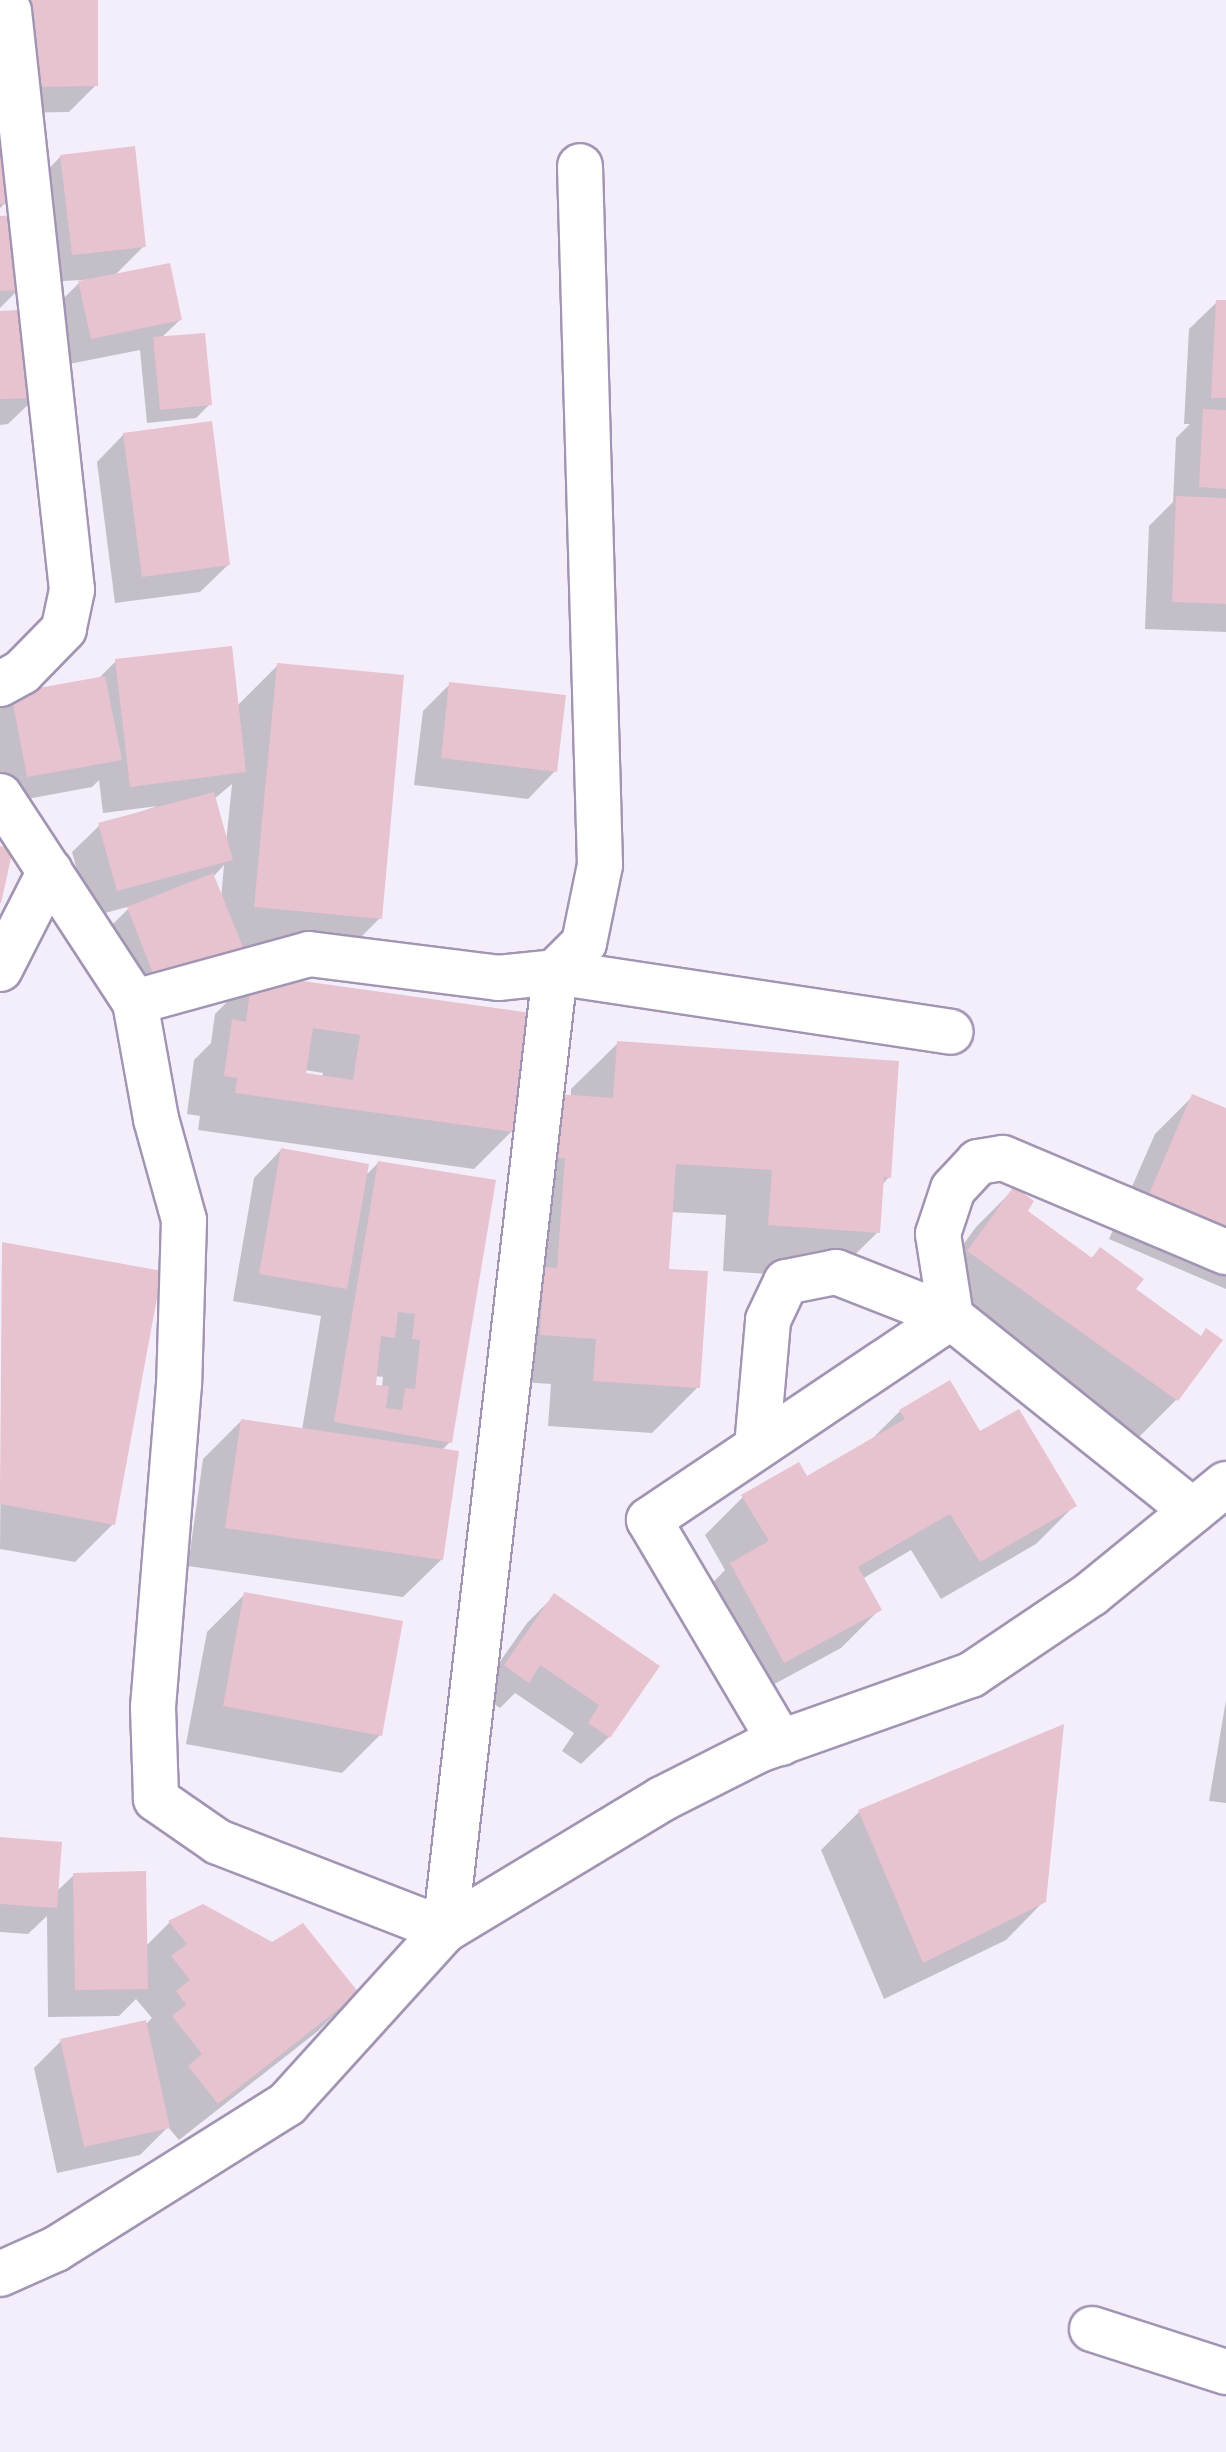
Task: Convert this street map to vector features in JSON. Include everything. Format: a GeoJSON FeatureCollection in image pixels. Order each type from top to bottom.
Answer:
{"type":"FeatureCollection","features":[{"type":"Feature","properties":{"kind":"street"},"geometry":{"type":"LineString","coordinates":[[0,13],[9,11],[72,590],[64,629],[22,672],[0,684]]}},
{"type":"Feature","properties":{"kind":"street"},"geometry":{"type":"LineString","coordinates":[[445,1930],[555,972],[584,943],[600,865],[580,166]]}},
{"type":"Feature","properties":{"kind":"street"},"geometry":{"type":"LineString","coordinates":[[0,796],[135,1002],[156,1119],[184,1220],[179,1384],[153,1707],[156,1799],[218,1842],[445,1930]]}},
{"type":"Feature","properties":{"kind":"street"},"geometry":{"type":"LineString","coordinates":[[0,969],[50,871]]}},
{"type":"Feature","properties":{"kind":"street"},"geometry":{"type":"LineString","coordinates":[[135,1002],[309,954],[498,978],[555,972],[950,1032]]}},
{"type":"Feature","properties":{"kind":"street"},"geometry":{"type":"LineString","coordinates":[[951,1317],[938,1234],[953,1189],[978,1162],[1003,1158],[1226,1252]]}},
{"type":"Feature","properties":{"kind":"street"},"geometry":{"type":"LineString","coordinates":[[0,2274],[56,2249],[287,2104],[445,1930],[662,1799],[781,1743],[971,1675],[1091,1594],[1210,1497],[951,1317],[836,1272],[786,1282],[768,1320],[757,1447]]}},
{"type":"Feature","properties":{"kind":"street"},"geometry":{"type":"LineString","coordinates":[[781,1743],[649,1520],[951,1317]]}},
{"type":"Feature","properties":{"kind":"street"},"geometry":{"type":"LineString","coordinates":[[1092,2329],[1226,2372]]}},
{"type":"Feature","properties":{"kind":"building"},"geometry":{"type":"Polygon","coordinates":[[[29,0],[98,0],[98,86],[30,87],[29,0]]]}},
{"type":"Feature","properties":{"kind":"building"},"geometry":{"type":"Polygon","coordinates":[[[0,95],[3,95],[7,204],[0,204],[0,95]]]}},
{"type":"Feature","properties":{"kind":"building"},"geometry":{"type":"Polygon","coordinates":[[[135,146],[146,247],[72,255],[60,155],[135,146]]]}},
{"type":"Feature","properties":{"kind":"building"},"geometry":{"type":"Polygon","coordinates":[[[16,215],[20,290],[0,291],[0,216],[16,215]]]}},
{"type":"Feature","properties":{"kind":"building"},"geometry":{"type":"Polygon","coordinates":[[[170,263],[182,320],[91,339],[78,281],[170,263]]]}},
{"type":"Feature","properties":{"kind":"building"},"geometry":{"type":"Polygon","coordinates":[[[1216,300],[1226,300],[1226,398],[1211,398],[1216,300]]]}},
{"type":"Feature","properties":{"kind":"building"},"geometry":{"type":"Polygon","coordinates":[[[34,309],[38,398],[0,399],[0,311],[34,309]]]}},
{"type":"Feature","properties":{"kind":"building"},"geometry":{"type":"Polygon","coordinates":[[[205,333],[212,405],[160,410],[153,337],[205,333]]]}},
{"type":"Feature","properties":{"kind":"building"},"geometry":{"type":"Polygon","coordinates":[[[1203,409],[1226,410],[1226,489],[1199,487],[1203,409]]]}},
{"type":"Feature","properties":{"kind":"building"},"geometry":{"type":"Polygon","coordinates":[[[212,421],[230,565],[142,577],[123,433],[212,421]]]}},
{"type":"Feature","properties":{"kind":"building"},"geometry":{"type":"Polygon","coordinates":[[[1176,496],[1226,498],[1226,604],[1172,602],[1176,496]]]}},
{"type":"Feature","properties":{"kind":"building"},"geometry":{"type":"Polygon","coordinates":[[[232,646],[246,772],[130,787],[115,659],[232,646]]]}},
{"type":"Feature","properties":{"kind":"building"},"geometry":{"type":"Polygon","coordinates":[[[277,663],[404,675],[382,919],[254,907],[277,663]]]}},
{"type":"Feature","properties":{"kind":"building"},"geometry":{"type":"Polygon","coordinates":[[[105,676],[122,760],[27,777],[11,693],[105,676]]]}},
{"type":"Feature","properties":{"kind":"building"},"geometry":{"type":"Polygon","coordinates":[[[449,682],[566,695],[557,772],[441,758],[449,682]]]}},
{"type":"Feature","properties":{"kind":"building"},"geometry":{"type":"Polygon","coordinates":[[[214,792],[233,860],[117,891],[98,823],[214,792]]]}},
{"type":"Feature","properties":{"kind":"building"},"geometry":{"type":"Polygon","coordinates":[[[0,846],[13,849],[1,903],[0,903],[0,846]]]}},
{"type":"Feature","properties":{"kind":"building"},"geometry":{"type":"Polygon","coordinates":[[[213,873],[243,947],[156,981],[127,907],[213,873]]]}},
{"type":"Feature","properties":{"kind":"building"},"geometry":{"type":"Polygon","coordinates":[[[252,974],[531,1013],[514,1132],[235,1093],[237,1078],[224,1076],[232,1019],[246,1022],[252,974]],[[313,1028],[306,1073],[353,1080],[360,1035],[313,1028]]]}},
{"type":"Feature","properties":{"kind":"building"},"geometry":{"type":"Polygon","coordinates":[[[617,1041],[899,1061],[891,1178],[884,1177],[880,1233],[768,1225],[772,1170],[676,1164],[669,1269],[708,1271],[700,1388],[593,1381],[596,1339],[540,1335],[544,1267],[557,1268],[565,1158],[553,1158],[558,1094],[613,1098],[617,1041]]]}},
{"type":"Feature","properties":{"kind":"building"},"geometry":{"type":"Polygon","coordinates":[[[1192,1094],[1226,1108],[1226,1235],[1146,1201],[1192,1094]]]}},
{"type":"Feature","properties":{"kind":"building"},"geometry":{"type":"Polygon","coordinates":[[[281,1148],[369,1164],[347,1289],[259,1274],[281,1148]]]}},
{"type":"Feature","properties":{"kind":"building"},"geometry":{"type":"Polygon","coordinates":[[[378,1161],[496,1180],[452,1443],[334,1422],[378,1161]],[[398,1312],[395,1338],[381,1336],[376,1385],[389,1386],[386,1408],[402,1410],[405,1388],[415,1389],[420,1340],[412,1339],[415,1314],[398,1312]]]}},
{"type":"Feature","properties":{"kind":"building"},"geometry":{"type":"Polygon","coordinates":[[[1014,1186],[1034,1201],[1028,1211],[1092,1258],[1100,1247],[1144,1279],[1136,1289],[1201,1336],[1206,1328],[1223,1340],[1178,1401],[967,1251],[1014,1186]]]}},
{"type":"Feature","properties":{"kind":"building"},"geometry":{"type":"Polygon","coordinates":[[[2,1242],[162,1271],[115,1525],[0,1504],[2,1242]]]}},
{"type":"Feature","properties":{"kind":"building"},"geometry":{"type":"Polygon","coordinates":[[[950,1380],[980,1431],[1019,1409],[1077,1506],[980,1562],[950,1514],[858,1567],[882,1610],[784,1663],[730,1563],[769,1541],[741,1495],[799,1462],[807,1476],[905,1419],[899,1410],[950,1380]]]}},
{"type":"Feature","properties":{"kind":"building"},"geometry":{"type":"Polygon","coordinates":[[[241,1419],[459,1451],[443,1560],[225,1528],[241,1419]]]}},
{"type":"Feature","properties":{"kind":"building"},"geometry":{"type":"Polygon","coordinates":[[[244,1592],[403,1621],[382,1736],[223,1706],[244,1592]]]}},
{"type":"Feature","properties":{"kind":"building"},"geometry":{"type":"Polygon","coordinates":[[[554,1593],[660,1666],[610,1738],[588,1723],[599,1705],[540,1665],[529,1683],[504,1665],[554,1593]]]}},
{"type":"Feature","properties":{"kind":"building"},"geometry":{"type":"Polygon","coordinates":[[[1064,1724],[1046,1902],[923,1963],[858,1810],[1064,1724]]]}},
{"type":"Feature","properties":{"kind":"building"},"geometry":{"type":"Polygon","coordinates":[[[0,1837],[62,1842],[57,1908],[0,1904],[0,1837]]]}},
{"type":"Feature","properties":{"kind":"building"},"geometry":{"type":"Polygon","coordinates":[[[146,1871],[148,1989],[75,1990],[73,1873],[146,1871]]]}},
{"type":"Feature","properties":{"kind":"building"},"geometry":{"type":"Polygon","coordinates":[[[203,1904],[272,1942],[303,1923],[359,1993],[218,2104],[188,2066],[202,2054],[172,2016],[186,2005],[176,1991],[190,1980],[171,1956],[187,1944],[168,1921],[203,1904]]]}},
{"type":"Feature","properties":{"kind":"building"},"geometry":{"type":"Polygon","coordinates":[[[146,2020],[170,2128],[84,2147],[60,2039],[146,2020]]]}}]}
